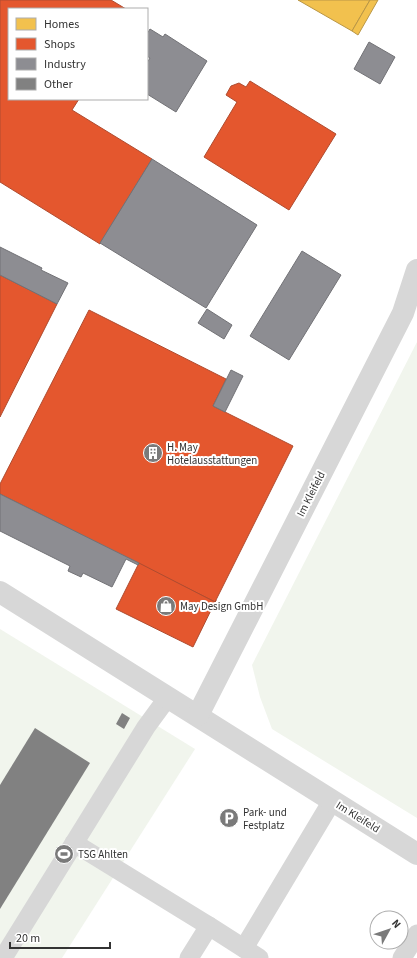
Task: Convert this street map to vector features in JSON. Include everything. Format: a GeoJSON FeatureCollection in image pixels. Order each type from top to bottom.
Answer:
{"type":"FeatureCollection","features":[{"type":"Feature","properties":{"kind":"street","name":"Im Kleifeld"},"geometry":{"type":"LineString","coordinates":[[198,715],[403,313],[417,270]]}},
{"type":"Feature","properties":{"kind":"street","name":"Im Kleifeld"},"geometry":{"type":"LineString","coordinates":[[0,592],[417,854]]}},
{"type":"Feature","properties":{"kind":"lane"},"geometry":{"type":"LineString","coordinates":[[3,958],[146,727],[168,697]]}},
{"type":"Feature","properties":{"kind":"lane"},"geometry":{"type":"LineString","coordinates":[[244,948],[332,801]]}},
{"type":"Feature","properties":{"kind":"lane"},"geometry":{"type":"LineString","coordinates":[[74,843],[259,958]]}},
{"type":"Feature","properties":{"kind":"lane"},"geometry":{"type":"LineString","coordinates":[[189,958],[209,926]]}},
{"type":"Feature","properties":{"kind":"lane"},"geometry":{"type":"LineString","coordinates":[[402,958],[417,934]]}},
{"type":"Feature","properties":{"kind":"shaded area"},"geometry":{"type":"Polygon","coordinates":[[[417,342],[417,818],[272,729],[260,697],[252,665],[417,342]]]}},
{"type":"Feature","properties":{"kind":"shaded area","name":"TSG Ahlten"},"geometry":{"type":"Polygon","coordinates":[[[0,629],[195,749],[62,958],[0,958],[0,629]]]}},
{"type":"Feature","properties":{"kind":"building: Homes"},"geometry":{"type":"Polygon","coordinates":[[[298,0],[370,0],[352,31],[298,0]]]}},
{"type":"Feature","properties":{"kind":"building: Homes"},"geometry":{"type":"Polygon","coordinates":[[[370,0],[378,0],[358,35],[352,31],[370,0]]]}},
{"type":"Feature","properties":{"kind":"building: Shops"},"geometry":{"type":"Polygon","coordinates":[[[0,0],[111,0],[124,8],[8,8],[8,100],[78,100],[72,110],[152,159],[100,244],[0,182],[0,0]]]}},
{"type":"Feature","properties":{"kind":"building: Shops"},"geometry":{"type":"Polygon","coordinates":[[[250,81],[336,134],[289,210],[204,157],[237,102],[226,95],[231,86],[239,83],[246,87],[250,81]]]}},
{"type":"Feature","properties":{"kind":"building: Shops"},"geometry":{"type":"Polygon","coordinates":[[[0,275],[57,304],[0,417],[0,275]]]}},
{"type":"Feature","properties":{"kind":"building: Shops","name":"H. May Hotelausstattungen"},"geometry":{"type":"Polygon","coordinates":[[[89,310],[226,379],[213,406],[293,446],[215,602],[0,494],[0,484],[89,310]]]}},
{"type":"Feature","properties":{"kind":"building: Shops"},"geometry":{"type":"Polygon","coordinates":[[[139,563],[215,602],[216,600],[193,647],[116,609],[139,563]]]}},
{"type":"Feature","properties":{"kind":"building: Industry"},"geometry":{"type":"Polygon","coordinates":[[[150,29],[163,37],[165,34],[207,61],[176,112],[148,95],[148,61],[150,58],[148,57],[148,32],[150,29]]]}},
{"type":"Feature","properties":{"kind":"building: Industry"},"geometry":{"type":"Polygon","coordinates":[[[369,42],[395,57],[380,84],[354,69],[369,42]]]}},
{"type":"Feature","properties":{"kind":"building: Industry"},"geometry":{"type":"Polygon","coordinates":[[[152,159],[257,225],[206,308],[100,243],[152,159]]]}},
{"type":"Feature","properties":{"kind":"building: Industry"},"geometry":{"type":"Polygon","coordinates":[[[0,247],[68,283],[57,304],[0,275],[0,247]]]}},
{"type":"Feature","properties":{"kind":"building: Industry"},"geometry":{"type":"Polygon","coordinates":[[[302,251],[341,275],[289,360],[250,336],[302,251]]]}},
{"type":"Feature","properties":{"kind":"building: Industry"},"geometry":{"type":"Polygon","coordinates":[[[207,309],[232,325],[224,339],[198,323],[207,309]]]}},
{"type":"Feature","properties":{"kind":"building: Industry"},"geometry":{"type":"Polygon","coordinates":[[[231,370],[243,376],[225,412],[213,406],[231,370]]]}},
{"type":"Feature","properties":{"kind":"building: Industry"},"geometry":{"type":"Polygon","coordinates":[[[0,494],[139,563],[138,565],[126,559],[112,587],[83,573],[81,577],[68,571],[70,566],[0,531],[0,494]]]}},
{"type":"Feature","properties":{"kind":"building: Other"},"geometry":{"type":"Polygon","coordinates":[[[122,713],[130,718],[124,729],[116,724],[122,713]]]}},
{"type":"Feature","properties":{"kind":"building: Other"},"geometry":{"type":"Polygon","coordinates":[[[35,728],[90,763],[0,909],[0,785],[35,728]]]}},
{"type":"Feature","properties":{"kind":"place","name":"H. May Hotelausstattungen"},"geometry":{"type":"Point","coordinates":[153,453]}},
{"type":"Feature","properties":{"kind":"place","name":"May Design GmbH"},"geometry":{"type":"Point","coordinates":[166,606]}},
{"type":"Feature","properties":{"kind":"place","name":"Park- und Festplatz"},"geometry":{"type":"Point","coordinates":[229,818]}},
{"type":"Feature","properties":{"kind":"place","name":"TSG Ahlten"},"geometry":{"type":"Point","coordinates":[64,854]}}]}
